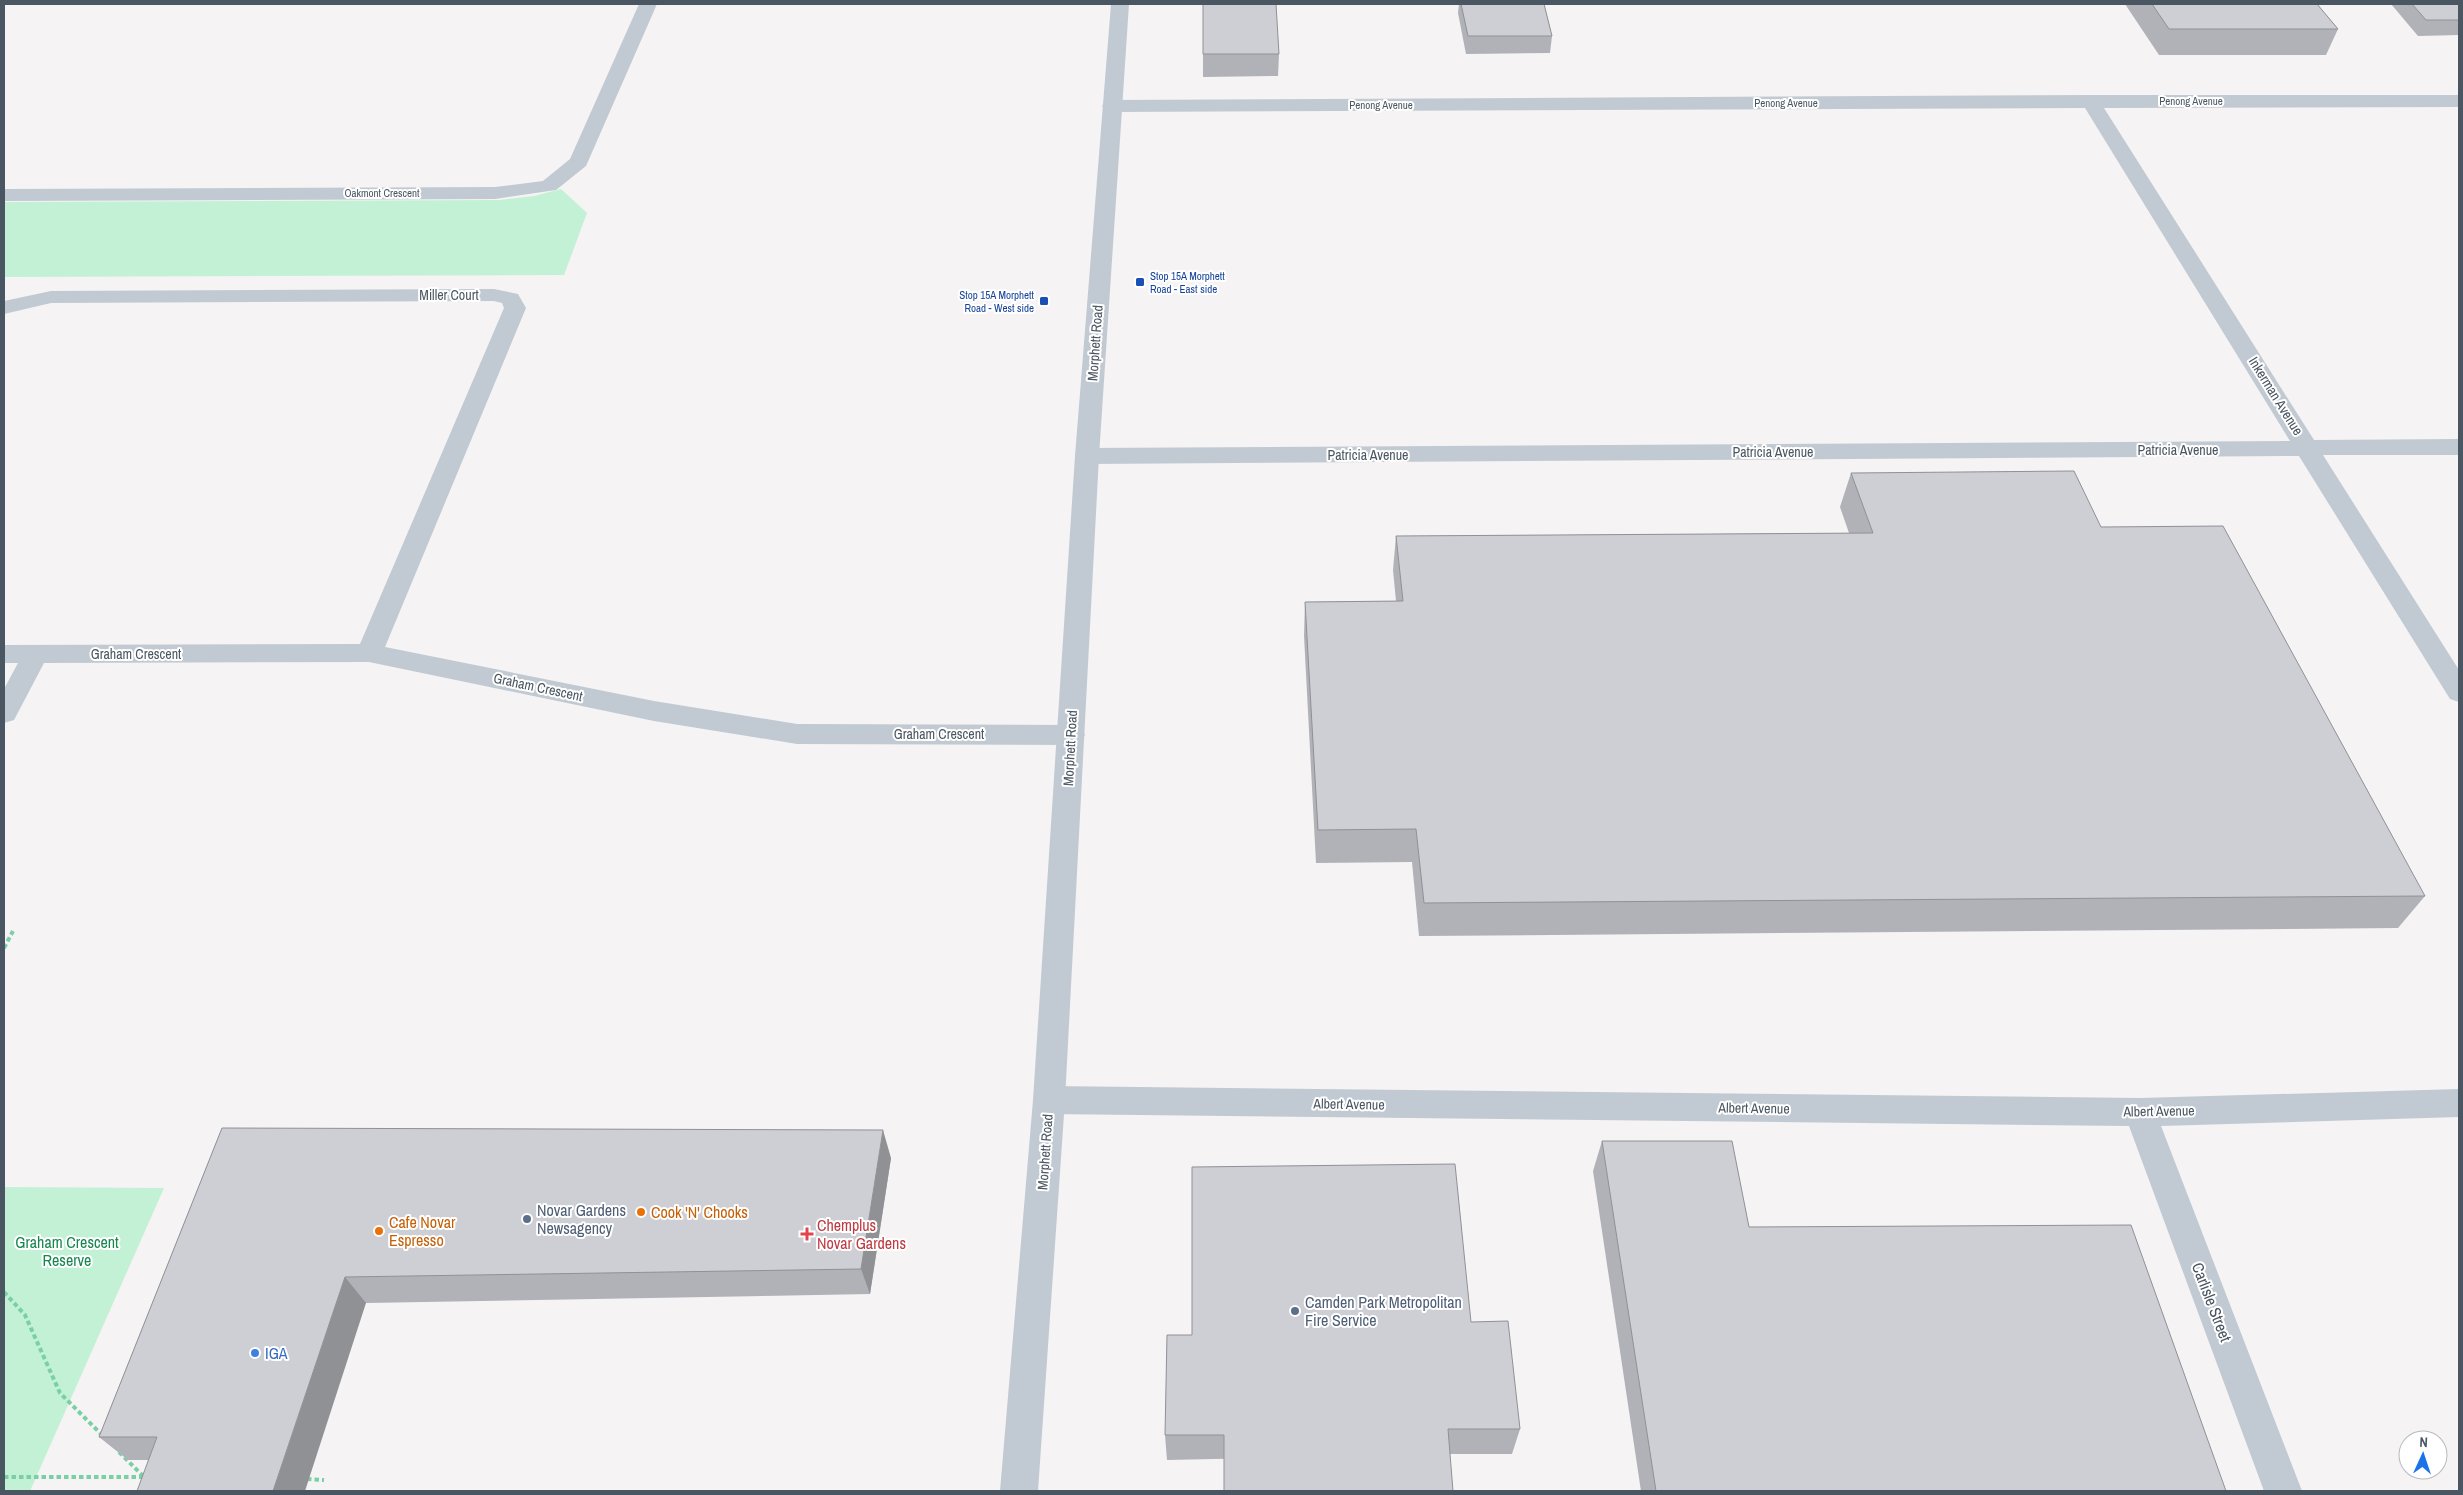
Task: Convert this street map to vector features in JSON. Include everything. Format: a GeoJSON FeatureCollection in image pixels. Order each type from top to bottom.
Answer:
{"type":"FeatureCollection","features":[{"type":"Feature","properties":{"kind":"street","name":"Oakmont Crescent"},"geometry":{"type":"LineString","coordinates":[[4,195],[495,193],[549,186],[579,162],[648,4]]}},
{"type":"Feature","properties":{"kind":"street","name":"Morphett Road"},"geometry":{"type":"LineString","coordinates":[[1019,1491],[1048,1100],[1087,456],[1120,4]]}},
{"type":"Feature","properties":{"kind":"street","name":"Penong Avenue"},"geometry":{"type":"LineString","coordinates":[[1112,106],[2459,100]]}},
{"type":"Feature","properties":{"kind":"street","name":"Inkerman Avenue"},"geometry":{"type":"LineString","coordinates":[[2090,102],[2309,449],[2459,692]]}},
{"type":"Feature","properties":{"kind":"street","name":"Miller Court"},"geometry":{"type":"LineString","coordinates":[[4,307],[51,297],[494,295],[510,300],[515,308],[369,653]]}},
{"type":"Feature","properties":{"kind":"street","name":"Patricia Avenue"},"geometry":{"type":"LineString","coordinates":[[1087,456],[2459,447]]}},
{"type":"Feature","properties":{"kind":"street","name":"Graham Crescent"},"geometry":{"type":"LineString","coordinates":[[4,654],[369,653],[654,711],[797,734],[1071,735]]}},
{"type":"Feature","properties":{"kind":"street"},"geometry":{"type":"LineString","coordinates":[[4,713],[36,654]]}},
{"type":"Feature","properties":{"kind":"street","name":"Albert Avenue"},"geometry":{"type":"LineString","coordinates":[[1048,1100],[2140,1112],[2459,1103]]}},
{"type":"Feature","properties":{"kind":"street","name":"Carlisle Street"},"geometry":{"type":"LineString","coordinates":[[2140,1112],[2283,1491]]}},
{"type":"Feature","properties":{"kind":"path"},"geometry":{"type":"LineString","coordinates":[[4,948],[13,931]]}},
{"type":"Feature","properties":{"kind":"path"},"geometry":{"type":"LineString","coordinates":[[4,1292],[25,1315],[60,1393],[109,1442]]}},
{"type":"Feature","properties":{"kind":"path"},"geometry":{"type":"LineString","coordinates":[[116,1449],[144,1477]]}},
{"type":"Feature","properties":{"kind":"path"},"geometry":{"type":"LineString","coordinates":[[4,1477],[153,1478]]}},
{"type":"Feature","properties":{"kind":"path"},"geometry":{"type":"LineString","coordinates":[[305,1479],[324,1480]]}},
{"type":"Feature","properties":{"kind":"green space"},"geometry":{"type":"Polygon","coordinates":[[[561,189],[587,213],[564,275],[4,277],[4,202],[500,200],[534,196],[561,189]]]}},
{"type":"Feature","properties":{"kind":"green space","name":"Graham Crescent Reserve"},"geometry":{"type":"Polygon","coordinates":[[[4,1187],[164,1188],[30,1491],[4,1491],[4,1187]]]}},
{"type":"Feature","properties":{"kind":"building"},"geometry":{"type":"Polygon","coordinates":[[[1203,4],[1276,4],[1279,54],[1203,54],[1203,4]]]}},
{"type":"Feature","properties":{"kind":"building"},"geometry":{"type":"Polygon","coordinates":[[[1461,4],[1544,4],[1552,36],[1468,36],[1461,4]]]}},
{"type":"Feature","properties":{"kind":"building"},"geometry":{"type":"Polygon","coordinates":[[[2152,4],[2317,4],[2338,29],[2169,29],[2152,4]]]}},
{"type":"Feature","properties":{"kind":"building"},"geometry":{"type":"Polygon","coordinates":[[[2412,4],[2459,4],[2459,20],[2426,20],[2412,4]]]}},
{"type":"Feature","properties":{"kind":"building"},"geometry":{"type":"Polygon","coordinates":[[[2074,471],[2101,527],[2223,526],[2425,896],[1424,903],[1416,829],[1318,830],[1305,602],[1403,601],[1396,536],[1873,533],[1851,473],[2074,471]]]}},
{"type":"Feature","properties":{"kind":"building"},"geometry":{"type":"Polygon","coordinates":[[[222,1128],[883,1130],[861,1269],[345,1277],[273,1491],[137,1491],[157,1437],[99,1437],[222,1128]]]}},
{"type":"Feature","properties":{"kind":"building"},"geometry":{"type":"Polygon","coordinates":[[[1602,1141],[1732,1141],[1749,1227],[2131,1225],[2226,1491],[1656,1491],[1602,1141]]]}},
{"type":"Feature","properties":{"kind":"building","name":"Camden Park Metropolitan Fire Service"},"geometry":{"type":"Polygon","coordinates":[[[1455,1164],[1471,1322],[1508,1321],[1520,1429],[1448,1429],[1453,1491],[1224,1491],[1224,1435],[1165,1435],[1167,1335],[1192,1335],[1192,1167],[1455,1164]]]}},
{"type":"Feature","properties":{"kind":"place","name":"Stop 15A Morphett Road - East side"},"geometry":{"type":"Point","coordinates":[1140,282]}},
{"type":"Feature","properties":{"kind":"place","name":"Stop 15A Morphett Road - West side"},"geometry":{"type":"Point","coordinates":[1044,301]}},
{"type":"Feature","properties":{"kind":"place","name":"Cook 'N' Chooks"},"geometry":{"type":"Point","coordinates":[641,1212]}},
{"type":"Feature","properties":{"kind":"place","name":"Novar Gardens Newsagency"},"geometry":{"type":"Point","coordinates":[527,1219]}},
{"type":"Feature","properties":{"kind":"place","name":"Cafe Novar Espresso"},"geometry":{"type":"Point","coordinates":[379,1231]}},
{"type":"Feature","properties":{"kind":"place","name":"Chemplus Novar Gardens"},"geometry":{"type":"Point","coordinates":[807,1234]}},
{"type":"Feature","properties":{"kind":"place","name":"Camden Park Metropolitan Fire Service"},"geometry":{"type":"Point","coordinates":[1295,1311]}},
{"type":"Feature","properties":{"kind":"place","name":"IGA"},"geometry":{"type":"Point","coordinates":[255,1353]}}]}
